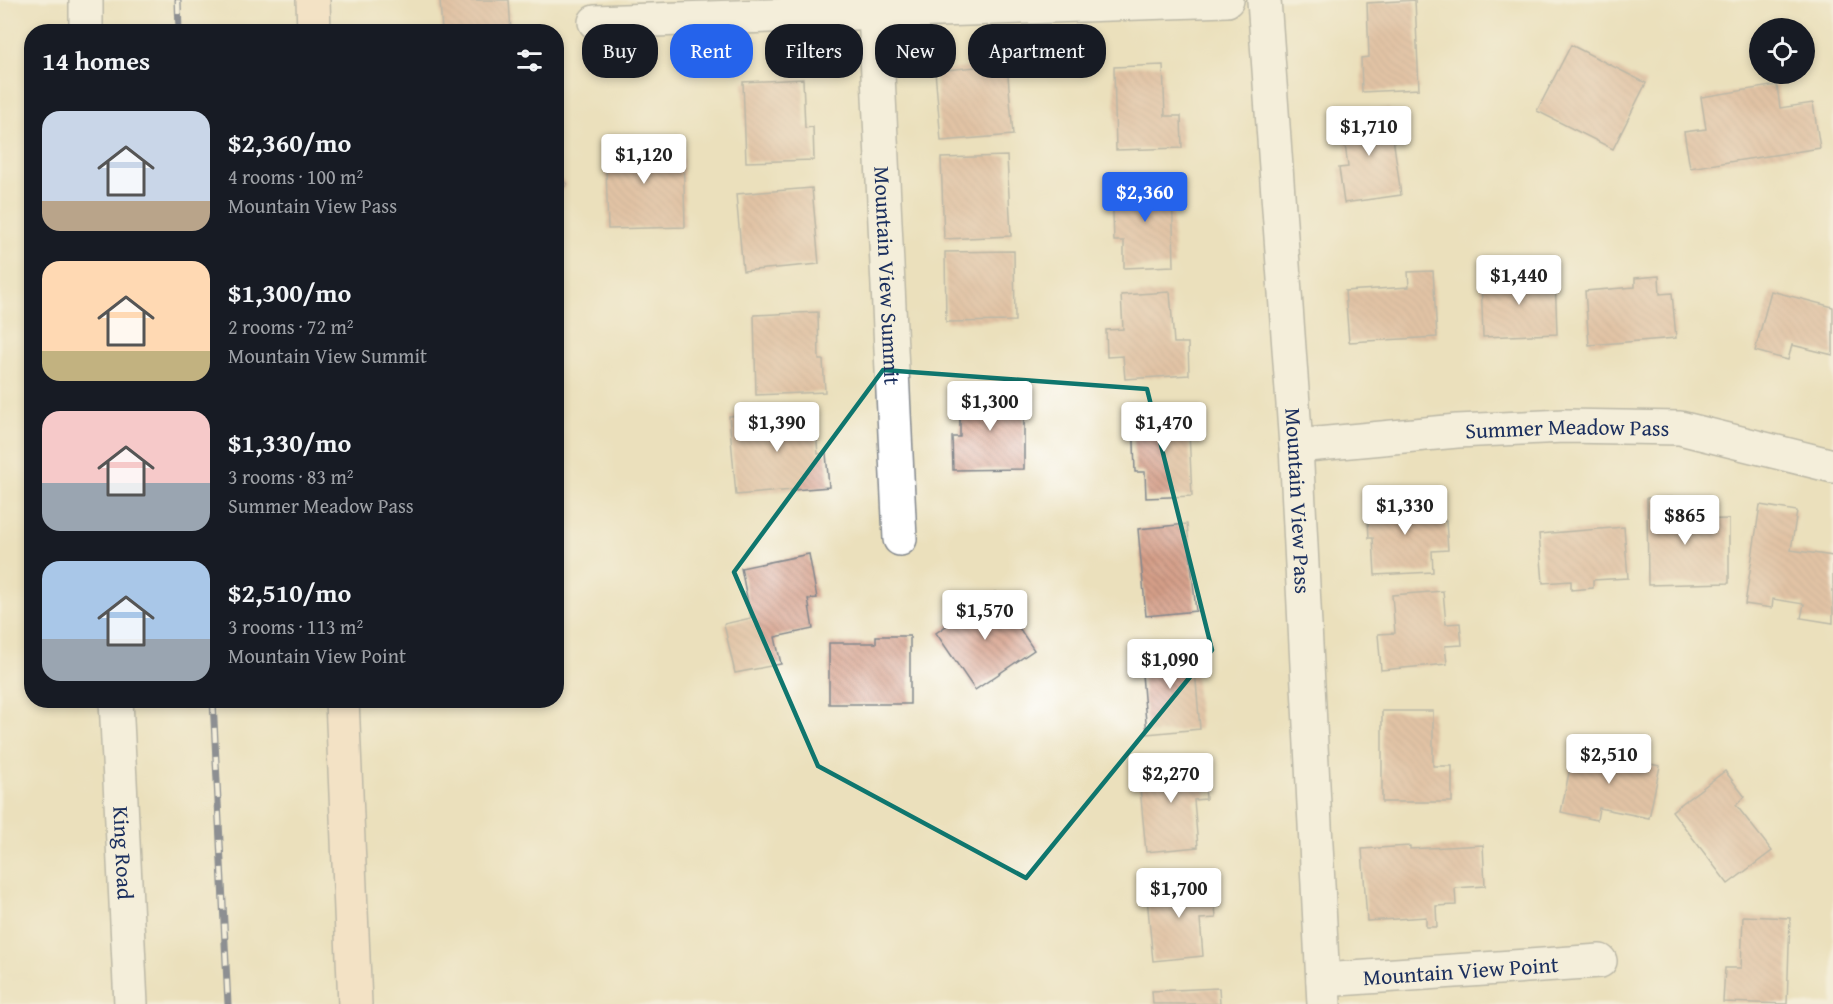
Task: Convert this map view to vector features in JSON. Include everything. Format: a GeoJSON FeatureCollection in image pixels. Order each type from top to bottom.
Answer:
{"type":"FeatureCollection","features":[{"type":"Feature","properties":{"kind":"main road"},"geometry":{"type":"LineString","coordinates":[[313,0],[314,24]]}},
{"type":"Feature","properties":{"kind":"main road"},"geometry":{"type":"LineString","coordinates":[[342,708],[355,1004]]}},
{"type":"Feature","properties":{"kind":"street"},"geometry":{"type":"LineString","coordinates":[[86,0],[86,24]]}},
{"type":"Feature","properties":{"kind":"street"},"geometry":{"type":"LineString","coordinates":[[595,22],[1227,0]]}},
{"type":"Feature","properties":{"kind":"street","name":"Mountain View Pass"},"geometry":{"type":"LineString","coordinates":[[1264,0],[1296,446],[1323,992]]}},
{"type":"Feature","properties":{"kind":"street","name":"Mountain View Summit"},"geometry":{"type":"LineString","coordinates":[[875,12],[900,539]]}},
{"type":"Feature","properties":{"kind":"street","name":"Summer Meadow Pass"},"geometry":{"type":"LineString","coordinates":[[1296,446],[1457,431],[1564,426],[1680,428],[1833,466]]}},
{"type":"Feature","properties":{"kind":"street","name":"King Road"},"geometry":{"type":"LineString","coordinates":[[116,708],[131,1004]]}},
{"type":"Feature","properties":{"kind":"street","name":"Mountain View Point"},"geometry":{"type":"LineString","coordinates":[[1323,992],[1600,961]]}},
{"type":"Feature","properties":{"kind":"highlighted area"},"geometry":{"type":"Polygon","coordinates":[[[883,370],[1147,389],[1212,650],[1026,878],[818,766],[734,572],[883,370]]]}},
{"type":"Feature","properties":{"kind":"building"},"geometry":{"type":"Polygon","coordinates":[[[440,0],[509,0],[510,24],[442,24],[440,0]]]}},
{"type":"Feature","properties":{"kind":"building"},"geometry":{"type":"Polygon","coordinates":[[[1415,0],[1419,89],[1362,92],[1361,58],[1369,57],[1367,3],[1415,0]]]}},
{"type":"Feature","properties":{"kind":"building"},"geometry":{"type":"Polygon","coordinates":[[[1571,45],[1646,83],[1613,149],[1537,111],[1571,45]]]}},
{"type":"Feature","properties":{"kind":"building"},"geometry":{"type":"Polygon","coordinates":[[[1163,65],[1165,116],[1181,116],[1182,148],[1116,150],[1114,67],[1163,65]]]}},
{"type":"Feature","properties":{"kind":"building"},"geometry":{"type":"Polygon","coordinates":[[[968,68],[968,78],[1008,78],[1013,135],[941,141],[936,78],[956,78],[956,69],[968,68]]]}},
{"type":"Feature","properties":{"kind":"building"},"geometry":{"type":"Polygon","coordinates":[[[803,79],[805,128],[813,127],[814,160],[746,162],[743,82],[803,79]]]}},
{"type":"Feature","properties":{"kind":"building"},"geometry":{"type":"Polygon","coordinates":[[[1777,85],[1780,108],[1813,103],[1820,148],[1690,168],[1684,132],[1706,129],[1701,97],[1777,85]]]}},
{"type":"Feature","properties":{"kind":"building"},"geometry":{"type":"Polygon","coordinates":[[[1389,108],[1401,195],[1344,203],[1339,168],[1348,167],[1341,114],[1389,108]]]}},
{"type":"Feature","properties":{"kind":"building"},"geometry":{"type":"Polygon","coordinates":[[[641,136],[641,147],[683,146],[685,227],[608,229],[605,137],[641,136]]]}},
{"type":"Feature","properties":{"kind":"building"},"geometry":{"type":"Polygon","coordinates":[[[1007,156],[1011,236],[944,239],[941,158],[1007,156]]]}},
{"type":"Feature","properties":{"kind":"building"},"geometry":{"type":"Polygon","coordinates":[[[1172,182],[1174,266],[1124,268],[1124,241],[1114,241],[1112,184],[1172,182]]]}},
{"type":"Feature","properties":{"kind":"building"},"geometry":{"type":"Polygon","coordinates":[[[812,188],[819,264],[743,271],[736,194],[812,188]]]}},
{"type":"Feature","properties":{"kind":"building"},"geometry":{"type":"Polygon","coordinates":[[[1014,251],[1015,321],[946,322],[945,252],[1014,251]]]}},
{"type":"Feature","properties":{"kind":"building"},"geometry":{"type":"Polygon","coordinates":[[[1433,271],[1437,337],[1349,342],[1345,291],[1409,287],[1408,272],[1433,271]]]}},
{"type":"Feature","properties":{"kind":"building"},"geometry":{"type":"Polygon","coordinates":[[[1555,274],[1557,334],[1483,337],[1481,277],[1555,274]]]}},
{"type":"Feature","properties":{"kind":"building"},"geometry":{"type":"Polygon","coordinates":[[[1659,276],[1660,294],[1672,293],[1676,338],[1589,345],[1585,291],[1635,287],[1635,278],[1659,276]]]}},
{"type":"Feature","properties":{"kind":"building"},"geometry":{"type":"Polygon","coordinates":[[[1771,291],[1833,307],[1833,355],[1792,345],[1788,360],[1755,351],[1771,291]]]}},
{"type":"Feature","properties":{"kind":"building"},"geometry":{"type":"Polygon","coordinates":[[[1170,292],[1174,343],[1188,343],[1189,375],[1125,379],[1123,356],[1107,357],[1106,330],[1123,329],[1121,295],[1170,292]]]}},
{"type":"Feature","properties":{"kind":"building"},"geometry":{"type":"Polygon","coordinates":[[[818,312],[819,360],[823,360],[825,392],[756,395],[754,315],[818,312]]]}},
{"type":"Feature","properties":{"kind":"building"},"geometry":{"type":"Polygon","coordinates":[[[960,392],[1024,392],[1024,469],[953,470],[952,437],[960,437],[960,392]]]}},
{"type":"Feature","properties":{"kind":"building"},"geometry":{"type":"Polygon","coordinates":[[[814,409],[818,454],[826,453],[829,487],[736,495],[729,416],[814,409]]]}},
{"type":"Feature","properties":{"kind":"building"},"geometry":{"type":"Polygon","coordinates":[[[1188,411],[1192,496],[1146,498],[1145,472],[1135,472],[1133,414],[1188,411]]]}},
{"type":"Feature","properties":{"kind":"building"},"geometry":{"type":"Polygon","coordinates":[[[1681,497],[1681,520],[1729,519],[1729,583],[1648,585],[1647,498],[1681,497]]]}},
{"type":"Feature","properties":{"kind":"building"},"geometry":{"type":"Polygon","coordinates":[[[1429,499],[1431,522],[1446,521],[1448,550],[1432,551],[1433,572],[1375,575],[1373,538],[1369,538],[1367,502],[1429,499]]]}},
{"type":"Feature","properties":{"kind":"building"},"geometry":{"type":"Polygon","coordinates":[[[1760,505],[1797,511],[1791,550],[1833,556],[1833,623],[1801,618],[1804,604],[1773,599],[1772,608],[1745,604],[1760,505]]]}},
{"type":"Feature","properties":{"kind":"building"},"geometry":{"type":"Polygon","coordinates":[[[1187,524],[1196,611],[1146,616],[1138,529],[1187,524]]]}},
{"type":"Feature","properties":{"kind":"building"},"geometry":{"type":"Polygon","coordinates":[[[1624,527],[1628,578],[1593,580],[1593,588],[1571,590],[1571,581],[1543,583],[1539,534],[1624,527]]]}},
{"type":"Feature","properties":{"kind":"building"},"geometry":{"type":"Polygon","coordinates":[[[809,554],[817,598],[808,599],[813,629],[775,637],[781,664],[735,673],[724,624],[751,618],[741,568],[809,554]]]}},
{"type":"Feature","properties":{"kind":"building"},"geometry":{"type":"Polygon","coordinates":[[[1443,591],[1446,624],[1460,623],[1462,645],[1445,646],[1447,664],[1381,670],[1378,634],[1395,633],[1392,595],[1443,591]]]}},
{"type":"Feature","properties":{"kind":"building"},"geometry":{"type":"Polygon","coordinates":[[[995,592],[1034,650],[975,690],[936,633],[995,592]]]}},
{"type":"Feature","properties":{"kind":"building"},"geometry":{"type":"Polygon","coordinates":[[[876,636],[910,636],[910,704],[829,704],[829,643],[876,643],[876,636]]]}},
{"type":"Feature","properties":{"kind":"building"},"geometry":{"type":"Polygon","coordinates":[[[1193,646],[1200,729],[1147,734],[1140,650],[1193,646]]]}},
{"type":"Feature","properties":{"kind":"building"},"geometry":{"type":"Polygon","coordinates":[[[1382,711],[1433,711],[1433,766],[1452,766],[1452,802],[1382,802],[1382,711]]]}},
{"type":"Feature","properties":{"kind":"building"},"geometry":{"type":"Polygon","coordinates":[[[1574,748],[1660,766],[1649,818],[1599,808],[1597,820],[1561,812],[1574,748]]]}},
{"type":"Feature","properties":{"kind":"building"},"geometry":{"type":"Polygon","coordinates":[[[1203,760],[1206,799],[1194,800],[1198,847],[1146,852],[1138,766],[1203,760]]]}},
{"type":"Feature","properties":{"kind":"building"},"geometry":{"type":"Polygon","coordinates":[[[1725,771],[1745,797],[1736,805],[1772,851],[1728,884],[1672,811],[1725,771]]]}},
{"type":"Feature","properties":{"kind":"building"},"geometry":{"type":"Polygon","coordinates":[[[1483,845],[1485,886],[1455,888],[1456,905],[1436,906],[1437,927],[1426,927],[1426,917],[1367,921],[1362,849],[1483,845]]]}},
{"type":"Feature","properties":{"kind":"building"},"geometry":{"type":"Polygon","coordinates":[[[1213,881],[1216,918],[1200,919],[1203,956],[1153,961],[1146,887],[1213,881]]]}},
{"type":"Feature","properties":{"kind":"building"},"geometry":{"type":"Polygon","coordinates":[[[1743,916],[1790,918],[1787,1004],[1723,1002],[1725,968],[1741,968],[1743,916]]]}},
{"type":"Feature","properties":{"kind":"building"},"geometry":{"type":"Polygon","coordinates":[[[1219,988],[1220,1004],[1153,1004],[1152,991],[1219,988]]]}},
{"type":"Feature","properties":{"kind":"railway"},"geometry":{"type":"LineString","coordinates":[[178,0],[179,24]]}},
{"type":"Feature","properties":{"kind":"railway"},"geometry":{"type":"LineString","coordinates":[[213,708],[228,1004]]}}]}
